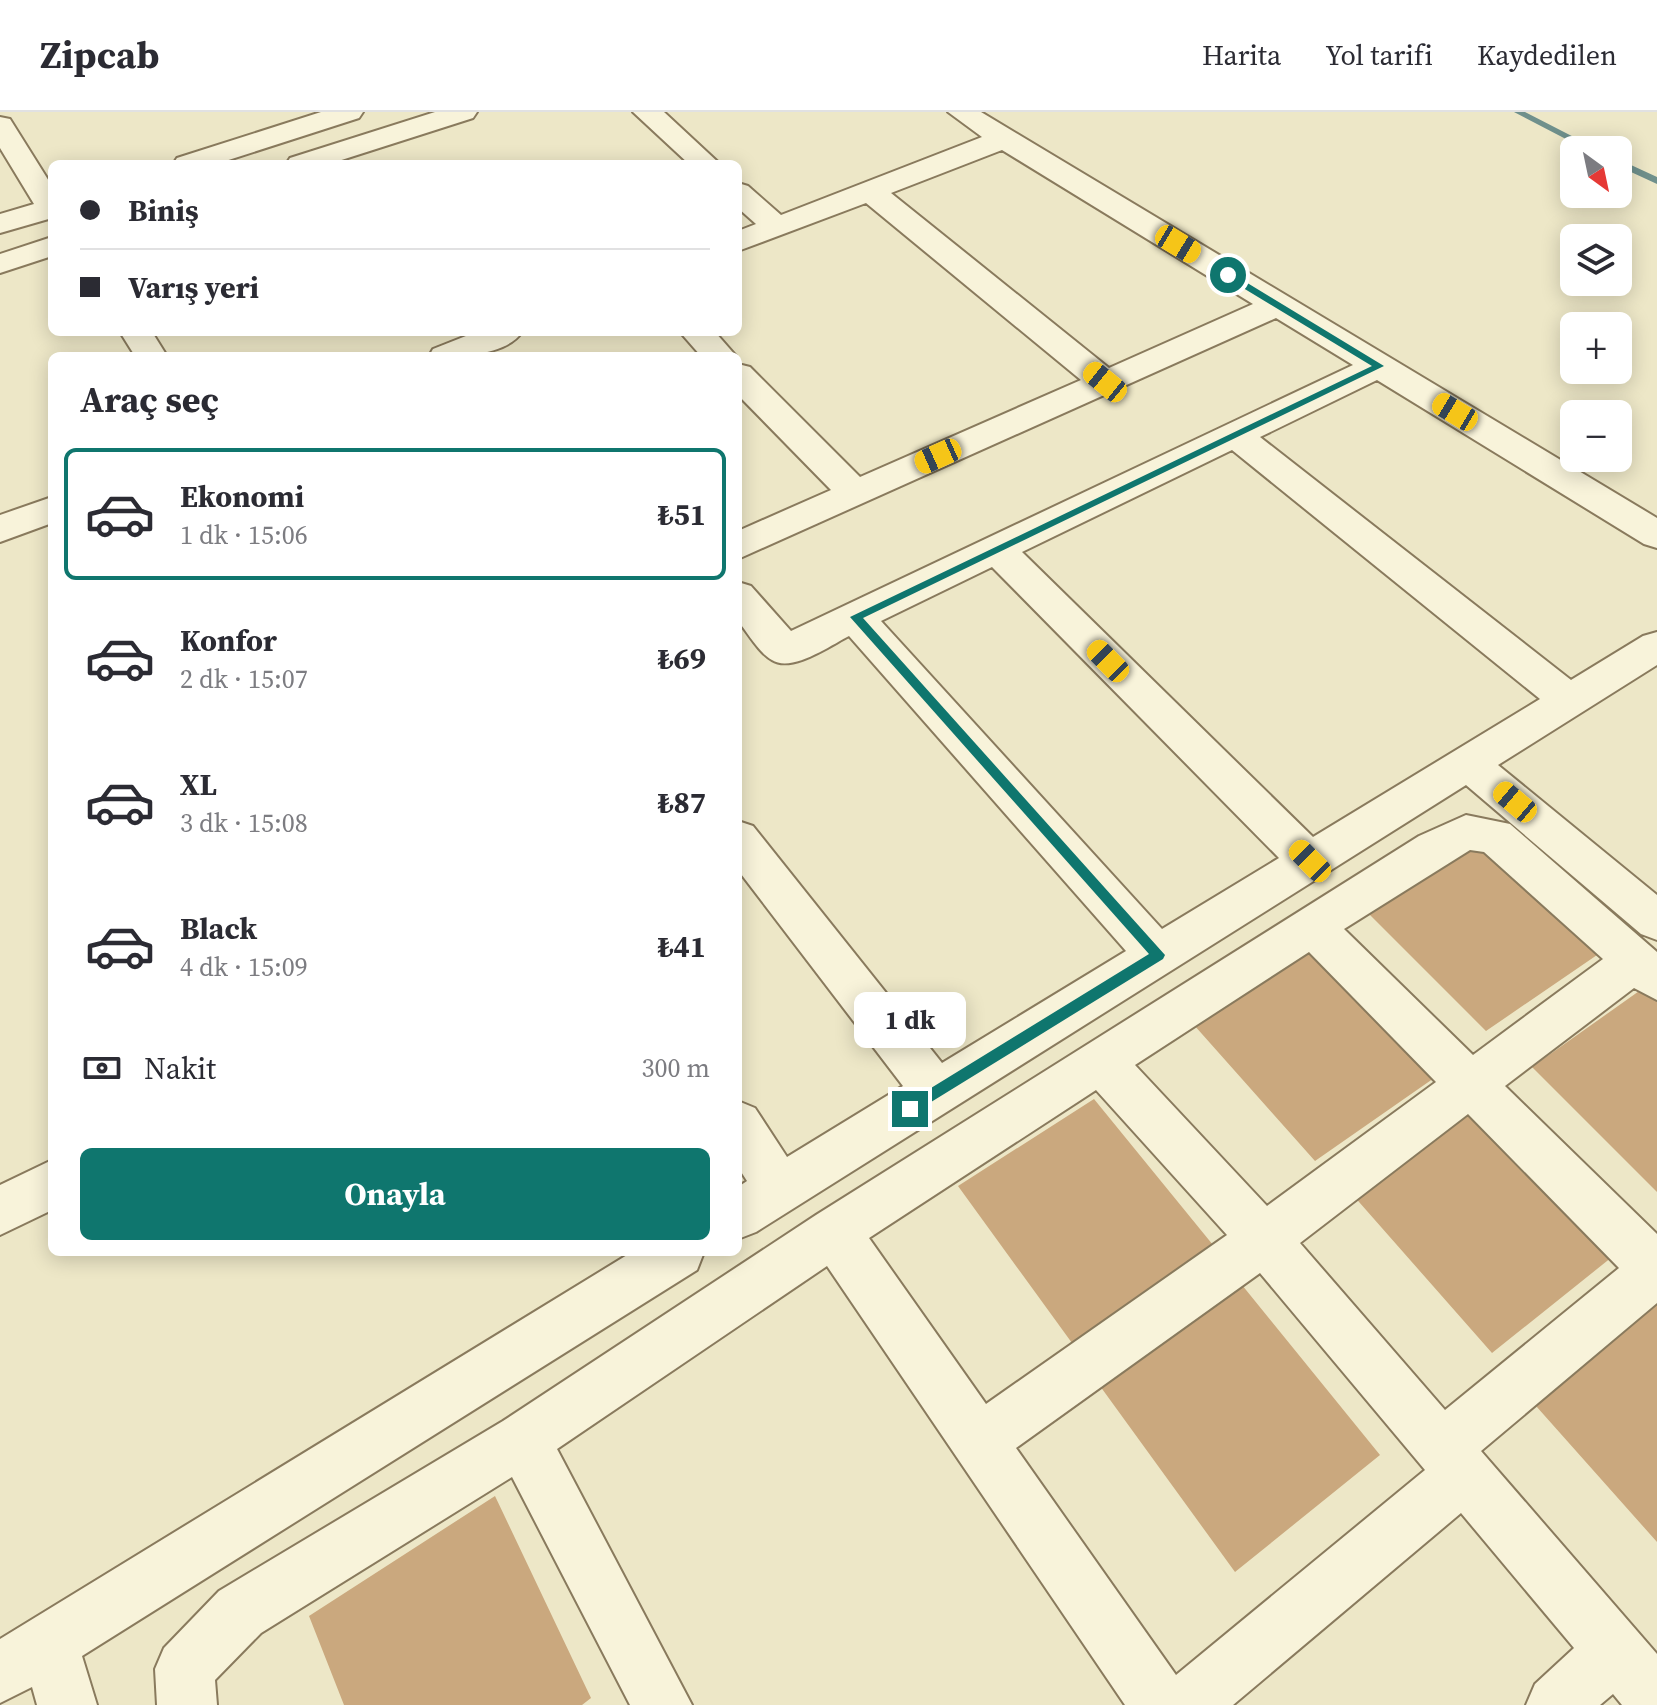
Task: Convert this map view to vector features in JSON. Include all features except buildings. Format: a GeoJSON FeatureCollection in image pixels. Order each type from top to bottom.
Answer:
{"type":"FeatureCollection","features":[{"type":"Feature","properties":{"kind":"street"},"geometry":{"type":"LineString","coordinates":[[198,160],[315,117],[349,112]]}},
{"type":"Feature","properties":{"kind":"street"},"geometry":{"type":"LineString","coordinates":[[328,160],[355,156],[463,112]]}},
{"type":"Feature","properties":{"kind":"street"},"geometry":{"type":"LineString","coordinates":[[647,112],[701,160]]}},
{"type":"Feature","properties":{"kind":"street"},"geometry":{"type":"LineString","coordinates":[[962,112],[1657,535]]}},
{"type":"Feature","properties":{"kind":"street"},"geometry":{"type":"LineString","coordinates":[[0,125],[48,203]]}},
{"type":"Feature","properties":{"kind":"street"},"geometry":{"type":"LineString","coordinates":[[742,240],[1004,139]]}},
{"type":"Feature","properties":{"kind":"street"},"geometry":{"type":"LineString","coordinates":[[870,191],[1105,382]]}},
{"type":"Feature","properties":{"kind":"street"},"geometry":{"type":"LineString","coordinates":[[742,196],[777,227]]}},
{"type":"Feature","properties":{"kind":"street"},"geometry":{"type":"LineString","coordinates":[[0,224],[48,209]]}},
{"type":"Feature","properties":{"kind":"street"},"geometry":{"type":"LineString","coordinates":[[0,264],[48,247]]}},
{"type":"Feature","properties":{"kind":"street"},"geometry":{"type":"LineString","coordinates":[[742,544],[1278,305]]}},
{"type":"Feature","properties":{"kind":"street"},"geometry":{"type":"LineString","coordinates":[[455,352],[496,336]]}},
{"type":"Feature","properties":{"kind":"street"},"geometry":{"type":"LineString","coordinates":[[510,336],[524,352]]}},
{"type":"Feature","properties":{"kind":"street"},"geometry":{"type":"LineString","coordinates":[[700,336],[716,352]]}},
{"type":"Feature","properties":{"kind":"street"},"geometry":{"type":"LineString","coordinates":[[742,601],[785,650],[1379,366]]}},
{"type":"Feature","properties":{"kind":"street"},"geometry":{"type":"LineString","coordinates":[[742,379],[855,494]]}},
{"type":"Feature","properties":{"kind":"street"},"geometry":{"type":"LineString","coordinates":[[1235,435],[1569,700]]}},
{"type":"Feature","properties":{"kind":"street"},"geometry":{"type":"LineString","coordinates":[[0,529],[48,511]]}},
{"type":"Feature","properties":{"kind":"street"},"geometry":{"type":"LineString","coordinates":[[996,549],[1310,861]]}},
{"type":"Feature","properties":{"kind":"street"},"geometry":{"type":"LineString","coordinates":[[855,617],[1158,955]]}},
{"type":"Feature","properties":{"kind":"street"},"geometry":{"type":"LineString","coordinates":[[742,1213],[1657,646]]}},
{"type":"Feature","properties":{"kind":"street"},"geometry":{"type":"LineString","coordinates":[[1468,763],[1650,954]]}},
{"type":"Feature","properties":{"kind":"street"},"geometry":{"type":"LineString","coordinates":[[187,1705],[185,1669],[240,1612],[522,1440],[834,1232],[1434,848],[1466,832],[1495,836],[1650,954]]}},
{"type":"Feature","properties":{"kind":"street"},"geometry":{"type":"LineString","coordinates":[[742,843],[936,1092]]}},
{"type":"Feature","properties":{"kind":"street"},"geometry":{"type":"LineString","coordinates":[[1186,1705],[1657,1270],[1313,927]]}},
{"type":"Feature","properties":{"kind":"street"},"geometry":{"type":"LineString","coordinates":[[979,1442],[1264,1239],[1469,1082],[1650,954]]}},
{"type":"Feature","properties":{"kind":"street"},"geometry":{"type":"LineString","coordinates":[[1102,1063],[1264,1239],[1645,1682],[1556,1705]]}},
{"type":"Feature","properties":{"kind":"street"},"geometry":{"type":"LineString","coordinates":[[742,1130],[780,1189]]}},
{"type":"Feature","properties":{"kind":"street"},"geometry":{"type":"LineString","coordinates":[[0,1211],[48,1186]]}},
{"type":"Feature","properties":{"kind":"street"},"geometry":{"type":"LineString","coordinates":[[834,1232],[1161,1705]]}},
{"type":"Feature","properties":{"kind":"street"},"geometry":{"type":"LineString","coordinates":[[67,1705],[24,1658],[673,1256]]}},
{"type":"Feature","properties":{"kind":"street"},"geometry":{"type":"LineString","coordinates":[[522,1440],[655,1702]]}},
{"type":"Feature","properties":{"kind":"waterway"},"geometry":{"type":"LineString","coordinates":[[1518,112],[1566,136]]}},
{"type":"Feature","properties":{"kind":"waterway"},"geometry":{"type":"LineString","coordinates":[[1632,169],[1657,181]]}},
{"type":"Feature","properties":{"kind":"route"},"geometry":{"type":"LineString","coordinates":[[910,1109],[1158,955],[855,617],[1379,366],[1228,275]]}}]}
